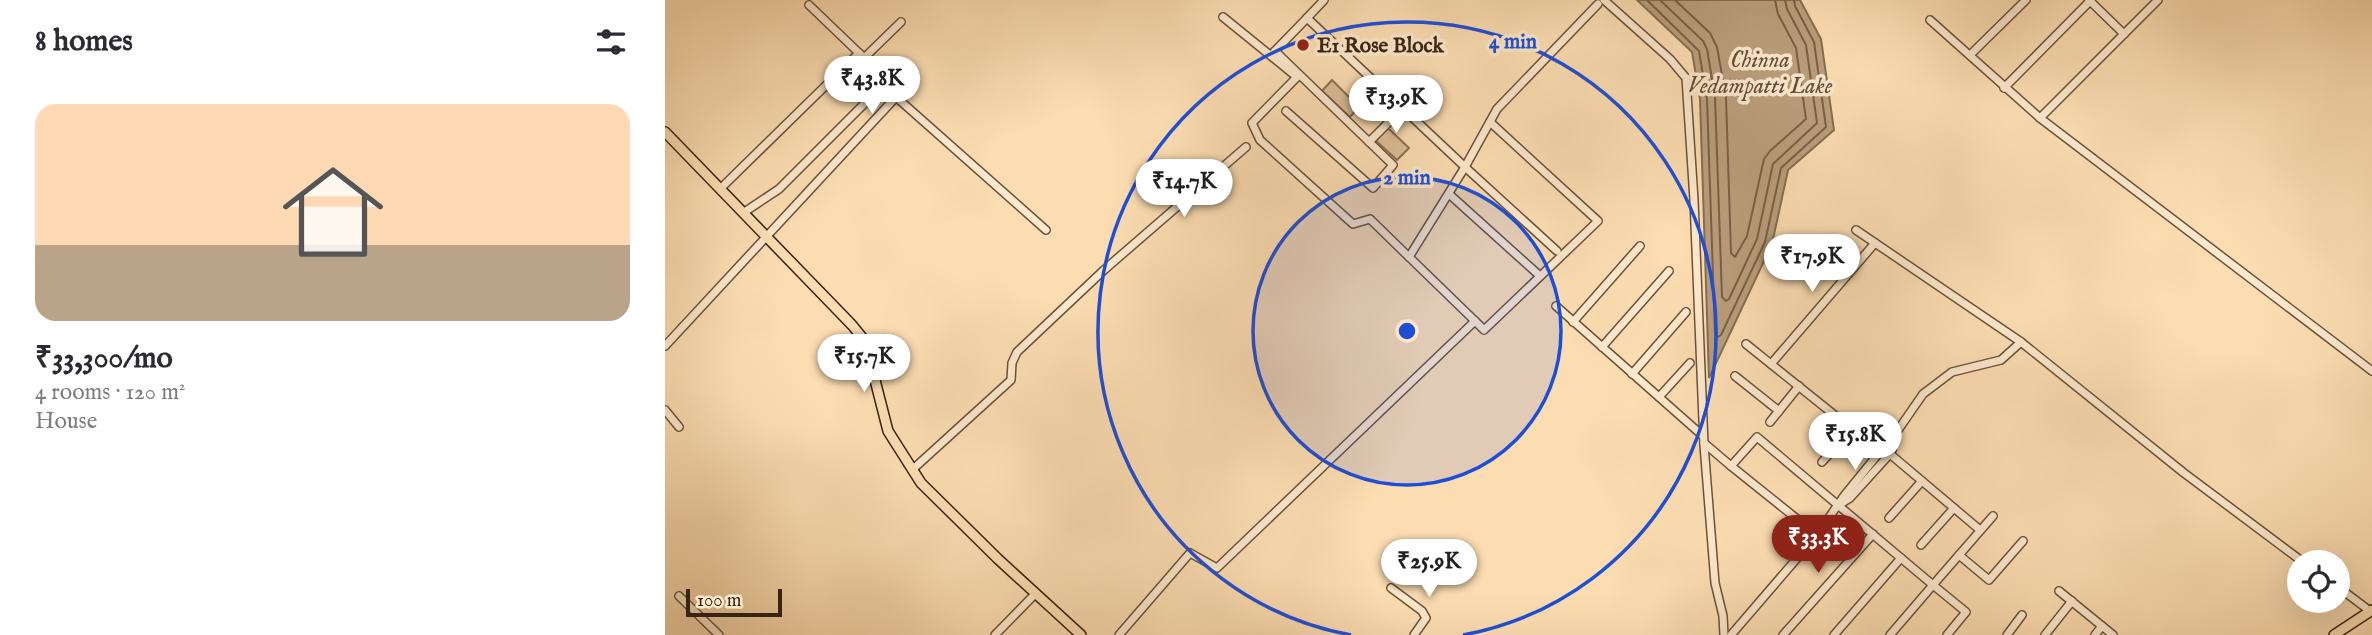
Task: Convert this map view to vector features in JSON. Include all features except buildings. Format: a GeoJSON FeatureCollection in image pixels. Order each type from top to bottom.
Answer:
{"type":"FeatureCollection","features":[{"type":"Feature","properties":{"kind":"main road"},"geometry":{"type":"LineString","coordinates":[[665,132],[865,341],[888,431],[921,483],[1081,635]]}},
{"type":"Feature","properties":{"kind":"main road"},"geometry":{"type":"LineString","coordinates":[[2335,635],[2371,610]]}},
{"type":"Feature","properties":{"kind":"street"},"geometry":{"type":"LineString","coordinates":[[1273,53],[1324,0]]}},
{"type":"Feature","properties":{"kind":"street"},"geometry":{"type":"LineString","coordinates":[[1970,55],[2026,0]]}},
{"type":"Feature","properties":{"kind":"street"},"geometry":{"type":"LineString","coordinates":[[2004,88],[2090,0],[2124,34]]}},
{"type":"Feature","properties":{"kind":"street"},"geometry":{"type":"LineString","coordinates":[[2040,118],[2158,0]]}},
{"type":"Feature","properties":{"kind":"street"},"geometry":{"type":"LineString","coordinates":[[1409,257],[1465,167],[1497,109],[1601,2],[1671,59],[1686,78],[1704,439],[1715,583],[1723,616],[1724,635]]}},
{"type":"Feature","properties":{"kind":"street"},"geometry":{"type":"LineString","coordinates":[[743,213],[779,189],[883,85],[883,76],[809,5]]}},
{"type":"Feature","properties":{"kind":"street"},"geometry":{"type":"LineString","coordinates":[[1223,17],[1273,53],[1392,165],[1373,188],[1286,111]]}},
{"type":"Feature","properties":{"kind":"street"},"geometry":{"type":"LineString","coordinates":[[1307,18],[1557,251]]}},
{"type":"Feature","properties":{"kind":"street"},"geometry":{"type":"LineString","coordinates":[[1930,20],[2040,118],[2372,371]]}},
{"type":"Feature","properties":{"kind":"street"},"geometry":{"type":"LineString","coordinates":[[720,189],[861,55],[901,22]]}},
{"type":"Feature","properties":{"kind":"street"},"geometry":{"type":"LineString","coordinates":[[1273,53],[1297,77],[1252,123],[1260,139],[1353,224],[1370,219],[1484,330],[1598,221],[1490,122]]}},
{"type":"Feature","properties":{"kind":"street"},"geometry":{"type":"LineString","coordinates":[[665,346],[896,97],[1046,230]]}},
{"type":"Feature","properties":{"kind":"street"},"geometry":{"type":"LineString","coordinates":[[1369,142],[1403,108]]}},
{"type":"Feature","properties":{"kind":"street"},"geometry":{"type":"LineString","coordinates":[[912,470],[1011,380],[1012,363],[1017,352],[1104,270],[1246,147]]}},
{"type":"Feature","properties":{"kind":"street"},"geometry":{"type":"LineString","coordinates":[[1448,194],[1540,276]]}},
{"type":"Feature","properties":{"kind":"street"},"geometry":{"type":"LineString","coordinates":[[1856,230],[2021,342],[2184,473],[2287,550]]}},
{"type":"Feature","properties":{"kind":"street"},"geometry":{"type":"LineString","coordinates":[[1771,364],[1875,243]]}},
{"type":"Feature","properties":{"kind":"street"},"geometry":{"type":"LineString","coordinates":[[1573,321],[1640,246]]}},
{"type":"Feature","properties":{"kind":"street"},"geometry":{"type":"LineString","coordinates":[[1602,347],[1669,271]]}},
{"type":"Feature","properties":{"kind":"street"},"geometry":{"type":"LineString","coordinates":[[1556,306],[1659,397],[1731,466],[1817,535]]}},
{"type":"Feature","properties":{"kind":"street"},"geometry":{"type":"LineString","coordinates":[[1632,374],[1686,312]]}},
{"type":"Feature","properties":{"kind":"street"},"geometry":{"type":"LineString","coordinates":[[1119,635],[1190,553],[1217,568],[1475,321]]}},
{"type":"Feature","properties":{"kind":"street"},"geometry":{"type":"LineString","coordinates":[[1731,635],[1817,535],[1838,506],[1850,498],[1886,451],[1923,394],[1952,372],[2001,360],[2021,342]]}},
{"type":"Feature","properties":{"kind":"street"},"geometry":{"type":"LineString","coordinates":[[1746,344],[1878,450],[1886,451],[1980,530]]}},
{"type":"Feature","properties":{"kind":"street"},"geometry":{"type":"LineString","coordinates":[[1659,397],[1690,363]]}},
{"type":"Feature","properties":{"kind":"street"},"geometry":{"type":"LineString","coordinates":[[1735,376],[1779,411]]}},
{"type":"Feature","properties":{"kind":"street"},"geometry":{"type":"LineString","coordinates":[[1770,422],[1799,386]]}},
{"type":"Feature","properties":{"kind":"street"},"geometry":{"type":"LineString","coordinates":[[665,410],[679,427]]}},
{"type":"Feature","properties":{"kind":"street"},"geometry":{"type":"LineString","coordinates":[[1822,462],[1851,429]]}},
{"type":"Feature","properties":{"kind":"street"},"geometry":{"type":"LineString","coordinates":[[1731,466],[1757,438],[1966,612],[1947,635]]}},
{"type":"Feature","properties":{"kind":"street"},"geometry":{"type":"LineString","coordinates":[[1889,518],[1922,481]]}},
{"type":"Feature","properties":{"kind":"street"},"geometry":{"type":"LineString","coordinates":[[1921,545],[1954,508]]}},
{"type":"Feature","properties":{"kind":"street"},"geometry":{"type":"LineString","coordinates":[[1890,635],[1993,516]]}},
{"type":"Feature","properties":{"kind":"street"},"geometry":{"type":"LineString","coordinates":[[1783,635],[1873,534]]}},
{"type":"Feature","properties":{"kind":"street"},"geometry":{"type":"LineString","coordinates":[[1959,555],[1989,580],[2023,541]]}},
{"type":"Feature","properties":{"kind":"street"},"geometry":{"type":"LineString","coordinates":[[1834,635],[1901,558]]}},
{"type":"Feature","properties":{"kind":"street"},"geometry":{"type":"LineString","coordinates":[[1391,588],[1422,611],[1426,618],[1414,635]]}},
{"type":"Feature","properties":{"kind":"street"},"geometry":{"type":"LineString","coordinates":[[2059,591],[2113,635]]}},
{"type":"Feature","properties":{"kind":"street"},"geometry":{"type":"LineString","coordinates":[[995,635],[1036,593]]}},
{"type":"Feature","properties":{"kind":"street"},"geometry":{"type":"LineString","coordinates":[[2350,595],[2371,610]]}},
{"type":"Feature","properties":{"kind":"street"},"geometry":{"type":"LineString","coordinates":[[679,596],[719,635]]}},
{"type":"Feature","properties":{"kind":"street"},"geometry":{"type":"LineString","coordinates":[[2045,635],[2072,601]]}},
{"type":"Feature","properties":{"kind":"street"},"geometry":{"type":"LineString","coordinates":[[2007,635],[2022,615]]}},
{"type":"Feature","properties":{"kind":"street"},"geometry":{"type":"LineString","coordinates":[[2095,635],[2102,626]]}},
{"type":"Feature","properties":{"kind":"shaded area"},"geometry":{"type":"Polygon","coordinates":[[[1332,80],[1359,107],[1350,117],[1322,91],[1332,80]]]}},
{"type":"Feature","properties":{"kind":"shaded area"},"geometry":{"type":"Polygon","coordinates":[[[1387,127],[1409,148],[1397,160],[1374,139],[1387,127]]]}},
{"type":"Feature","properties":{"kind":"water","name":"Chinna Vedampatti Lake"},"geometry":{"type":"Polygon","coordinates":[[[1637,0],[1800,0],[1821,39],[1834,130],[1788,170],[1772,244],[1709,378],[1700,99],[1692,52],[1637,0]]]}},
{"type":"Feature","properties":{"kind":"place","name":"E1 Rose Block"},"geometry":{"type":"Point","coordinates":[1303,45]}}]}
